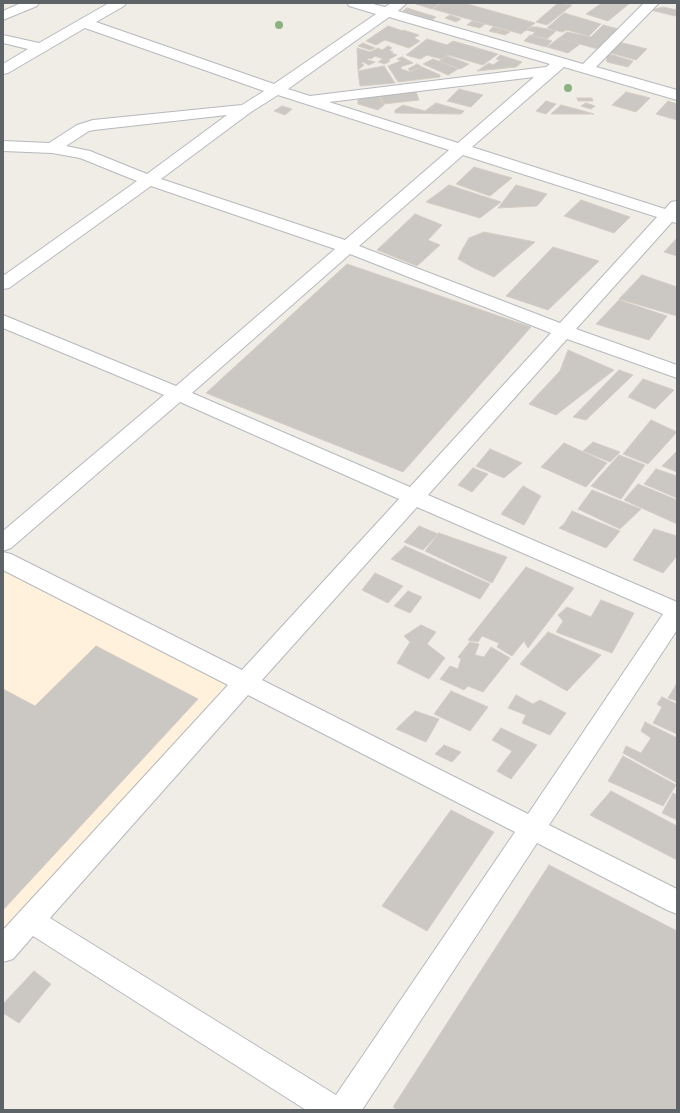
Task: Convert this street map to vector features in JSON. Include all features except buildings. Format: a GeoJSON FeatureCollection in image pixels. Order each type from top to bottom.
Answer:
{"type":"FeatureCollection","features":[{"type":"Feature","properties":{"kind":"street"},"geometry":{"type":"LineString","coordinates":[[3,16],[32,3]]}},
{"type":"Feature","properties":{"kind":"street"},"geometry":{"type":"LineString","coordinates":[[3,70],[119,3]]}},
{"type":"Feature","properties":{"kind":"street"},"geometry":{"type":"LineString","coordinates":[[354,3],[393,7],[556,67]]}},
{"type":"Feature","properties":{"kind":"street"},"geometry":{"type":"LineString","coordinates":[[586,69],[652,3]]}},
{"type":"Feature","properties":{"kind":"street"},"geometry":{"type":"LineString","coordinates":[[3,284],[246,109],[276,90],[393,7]]}},
{"type":"Feature","properties":{"kind":"street"},"geometry":{"type":"LineString","coordinates":[[3,950],[563,331],[674,213],[460,149],[276,90],[84,23]]}},
{"type":"Feature","properties":{"kind":"street"},"geometry":{"type":"LineString","coordinates":[[3,39],[40,48]]}},
{"type":"Feature","properties":{"kind":"street"},"geometry":{"type":"LineString","coordinates":[[3,543],[178,394],[556,67]]}},
{"type":"Feature","properties":{"kind":"street"},"geometry":{"type":"LineString","coordinates":[[308,100],[556,67],[586,69],[677,95]]}},
{"type":"Feature","properties":{"kind":"street"},"geometry":{"type":"LineString","coordinates":[[52,148],[83,128],[93,125],[246,109]]}},
{"type":"Feature","properties":{"kind":"street"},"geometry":{"type":"LineString","coordinates":[[3,146],[52,148],[84,154],[149,180],[347,247],[563,331],[677,372]]}},
{"type":"Feature","properties":{"kind":"street"},"geometry":{"type":"LineString","coordinates":[[3,321],[178,394],[677,612],[344,1110]]}},
{"type":"Feature","properties":{"kind":"street"},"geometry":{"type":"LineString","coordinates":[[3,560],[677,902]]}},
{"type":"Feature","properties":{"kind":"street"},"geometry":{"type":"LineString","coordinates":[[30,920],[333,1110]]}},
{"type":"Feature","properties":{"kind":"shaded area"},"geometry":{"type":"Polygon","coordinates":[[[3,565],[238,680],[3,944],[3,565]]]}}]}
